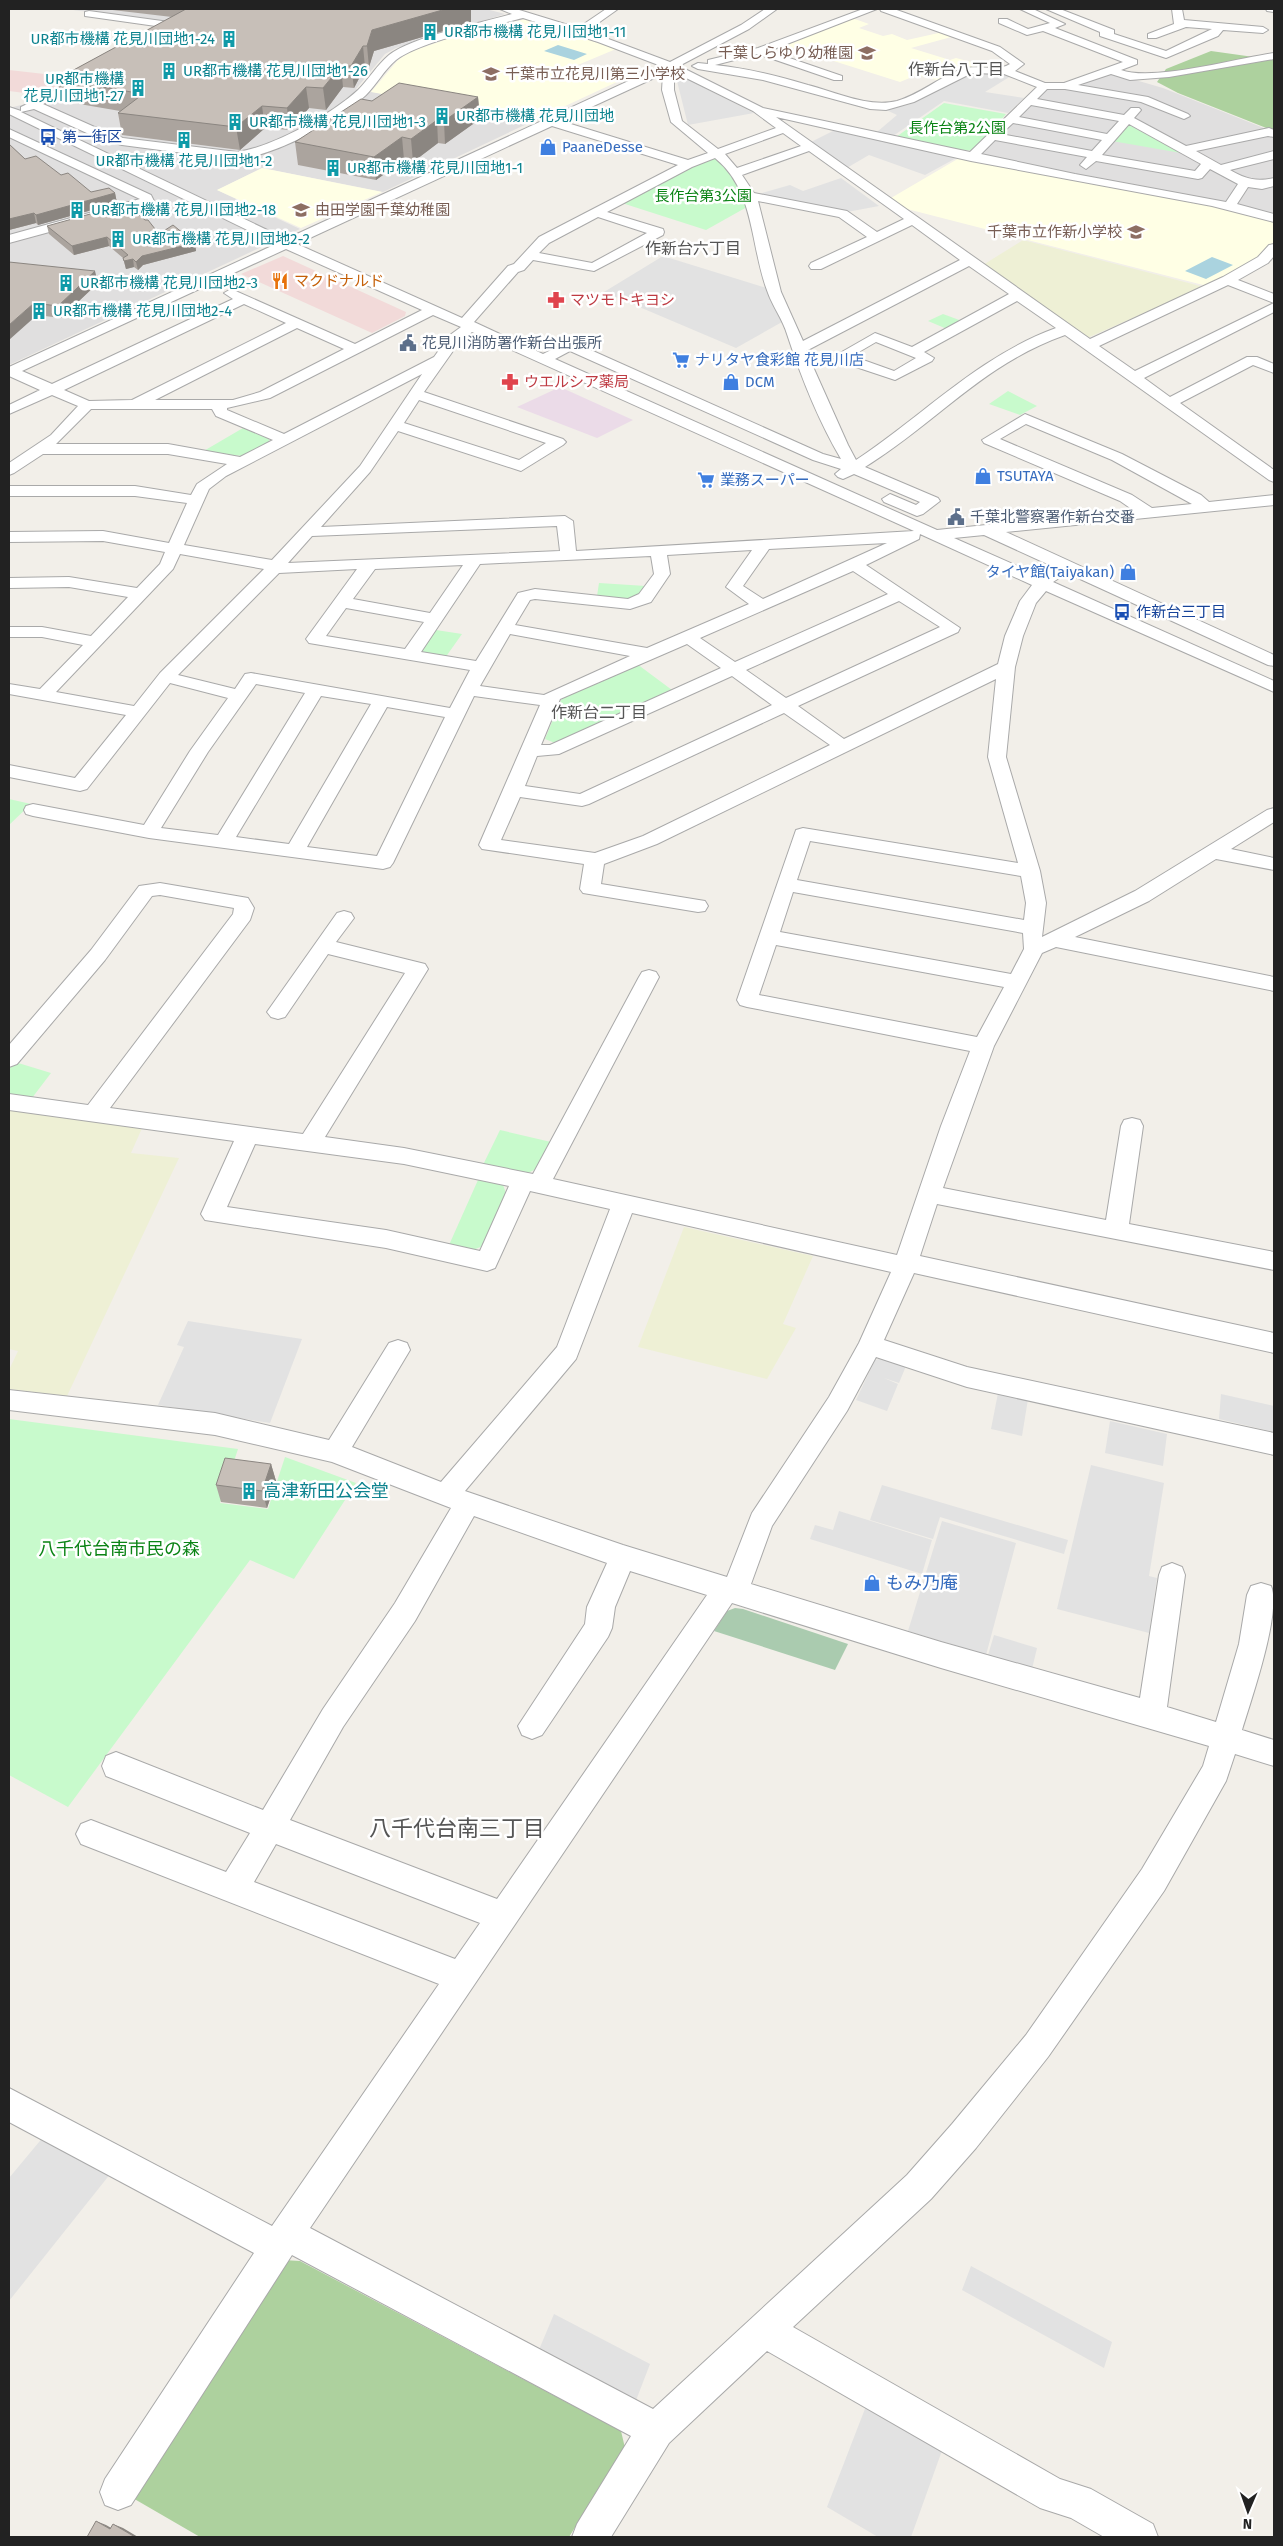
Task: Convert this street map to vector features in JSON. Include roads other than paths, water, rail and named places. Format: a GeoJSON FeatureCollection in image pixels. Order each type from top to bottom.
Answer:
{"type":"FeatureCollection","features":[{"type":"Feature","properties":{"kind":"street"},"geometry":{"type":"LineString","coordinates":[[505,9],[579,32],[673,68],[724,91],[757,109],[1087,346],[1274,477]]}},
{"type":"Feature","properties":{"kind":"street"},"geometry":{"type":"LineString","coordinates":[[579,32],[613,9]]}},
{"type":"Feature","properties":{"kind":"street"},"geometry":{"type":"LineString","coordinates":[[9,371],[549,121],[673,68],[745,27],[772,9]]}},
{"type":"Feature","properties":{"kind":"street"},"geometry":{"type":"LineString","coordinates":[[698,66],[759,51],[872,9]]}},
{"type":"Feature","properties":{"kind":"street"},"geometry":{"type":"LineString","coordinates":[[885,9],[996,49],[1018,64],[1006,71]]}},
{"type":"Feature","properties":{"kind":"street"},"geometry":{"type":"LineString","coordinates":[[1003,21],[1027,32],[1060,24],[1025,9]]}},
{"type":"Feature","properties":{"kind":"street"},"geometry":{"type":"LineString","coordinates":[[1051,9],[1110,32],[1104,34],[1166,54],[1214,34],[1220,26]]}},
{"type":"Feature","properties":{"kind":"street"},"geometry":{"type":"LineString","coordinates":[[1177,9],[1179,22],[1186,23],[1220,26],[1263,18],[1260,35],[1274,37]]}},
{"type":"Feature","properties":{"kind":"street"},"geometry":{"type":"LineString","coordinates":[[89,14],[184,27]]}},
{"type":"Feature","properties":{"kind":"street"},"geometry":{"type":"LineString","coordinates":[[35,105],[104,136],[122,141],[244,156],[295,135],[335,114],[362,92],[392,58],[404,51],[433,40],[524,14]]}},
{"type":"Feature","properties":{"kind":"street"},"geometry":{"type":"LineString","coordinates":[[166,36],[196,20]]}},
{"type":"Feature","properties":{"kind":"street"},"geometry":{"type":"LineString","coordinates":[[1152,36],[1186,23]]}},
{"type":"Feature","properties":{"kind":"street"},"geometry":{"type":"LineString","coordinates":[[1044,28],[1133,62],[1065,86]]}},
{"type":"Feature","properties":{"kind":"street"},"geometry":{"type":"LineString","coordinates":[[759,51],[838,78]]}},
{"type":"Feature","properties":{"kind":"street"},"geometry":{"type":"LineString","coordinates":[[1112,70],[1130,77],[1242,63],[1274,56]]}},
{"type":"Feature","properties":{"kind":"street"},"geometry":{"type":"LineString","coordinates":[[673,68],[698,66],[723,68],[764,76],[870,106],[882,107],[905,104],[966,71],[984,69],[1006,71],[1044,86],[1065,86],[1144,98],[1184,116]]}},
{"type":"Feature","properties":{"kind":"street"},"geometry":{"type":"LineString","coordinates":[[673,68],[668,90],[678,122],[716,152],[736,173],[750,196],[774,292],[794,333],[798,349],[840,445],[854,468]]}},
{"type":"Feature","properties":{"kind":"street"},"geometry":{"type":"LineString","coordinates":[[11,113],[35,105],[98,72]]}},
{"type":"Feature","properties":{"kind":"street"},"geometry":{"type":"LineString","coordinates":[[971,157],[1044,86]]}},
{"type":"Feature","properties":{"kind":"street"},"geometry":{"type":"LineString","coordinates":[[1075,178],[1128,119],[1144,98]]}},
{"type":"Feature","properties":{"kind":"street"},"geometry":{"type":"LineString","coordinates":[[1028,101],[1128,119],[1245,183],[1262,185],[1274,182]]}},
{"type":"Feature","properties":{"kind":"street"},"geometry":{"type":"LineString","coordinates":[[757,109],[971,157],[1229,206],[1274,218]]}},
{"type":"Feature","properties":{"kind":"street"},"geometry":{"type":"LineString","coordinates":[[11,113],[286,244],[699,429],[782,467],[820,487],[935,535],[1040,587],[1168,646],[1274,701]]}},
{"type":"Feature","properties":{"kind":"street"},"geometry":{"type":"LineString","coordinates":[[1010,119],[1111,138]]}},
{"type":"Feature","properties":{"kind":"street"},"geometry":{"type":"LineString","coordinates":[[549,121],[688,164]]}},
{"type":"Feature","properties":{"kind":"street"},"geometry":{"type":"LineString","coordinates":[[9,772],[80,785],[166,677],[275,567],[305,532],[365,469],[455,338],[513,269],[519,267],[544,240],[688,164],[716,152],[783,129]]}},
{"type":"Feature","properties":{"kind":"street"},"geometry":{"type":"LineString","coordinates":[[1185,150],[1270,132],[1274,134]]}},
{"type":"Feature","properties":{"kind":"street"},"geometry":{"type":"LineString","coordinates":[[9,133],[146,198],[148,201],[9,239]]}},
{"type":"Feature","properties":{"kind":"street"},"geometry":{"type":"LineString","coordinates":[[991,136],[1198,176],[1214,166],[1274,155]]}},
{"type":"Feature","properties":{"kind":"street"},"geometry":{"type":"LineString","coordinates":[[736,173],[809,148]]}},
{"type":"Feature","properties":{"kind":"street"},"geometry":{"type":"LineString","coordinates":[[1229,206],[1245,183]]}},
{"type":"Feature","properties":{"kind":"street"},"geometry":{"type":"LineString","coordinates":[[750,196],[843,214],[875,237]]}},
{"type":"Feature","properties":{"kind":"street"},"geometry":{"type":"LineString","coordinates":[[1258,214],[1274,210]]}},
{"type":"Feature","properties":{"kind":"street"},"geometry":{"type":"LineString","coordinates":[[530,255],[594,266],[658,232],[596,212]]}},
{"type":"Feature","properties":{"kind":"street"},"geometry":{"type":"LineString","coordinates":[[816,266],[913,220]]}},
{"type":"Feature","properties":{"kind":"street"},"geometry":{"type":"LineString","coordinates":[[1087,346],[1268,262],[1274,248]]}},
{"type":"Feature","properties":{"kind":"street"},"geometry":{"type":"LineString","coordinates":[[798,349],[968,261]]}},
{"type":"Feature","properties":{"kind":"street"},"geometry":{"type":"LineString","coordinates":[[1228,280],[1274,299]]}},
{"type":"Feature","properties":{"kind":"street"},"geometry":{"type":"LineString","coordinates":[[205,281],[355,349]]}},
{"type":"Feature","properties":{"kind":"street"},"geometry":{"type":"LineString","coordinates":[[913,352],[927,358],[895,376],[840,357],[875,337],[913,352],[988,313],[1017,295]]}},
{"type":"Feature","properties":{"kind":"street"},"geometry":{"type":"LineString","coordinates":[[9,410],[244,299]]}},
{"type":"Feature","properties":{"kind":"street"},"geometry":{"type":"LineString","coordinates":[[1133,378],[1274,307]]}},
{"type":"Feature","properties":{"kind":"street"},"geometry":{"type":"LineString","coordinates":[[9,371],[88,405],[218,405],[243,402],[265,395],[434,309]]}},
{"type":"Feature","properties":{"kind":"street"},"geometry":{"type":"LineString","coordinates":[[1257,315],[1274,323]]}},
{"type":"Feature","properties":{"kind":"street"},"geometry":{"type":"LineString","coordinates":[[134,406],[146,397],[297,323]]}},
{"type":"Feature","properties":{"kind":"street"},"geometry":{"type":"LineString","coordinates":[[820,487],[854,468],[912,428],[988,367],[1046,336],[1065,330]]}},
{"type":"Feature","properties":{"kind":"street"},"geometry":{"type":"LineString","coordinates":[[544,359],[570,346],[818,457],[854,468],[932,501],[917,511],[839,476]]}},
{"type":"Feature","properties":{"kind":"street"},"geometry":{"type":"LineString","coordinates":[[44,694],[167,566],[177,548],[195,500],[202,487],[212,479],[439,360]]}},
{"type":"Feature","properties":{"kind":"street"},"geometry":{"type":"LineString","coordinates":[[1169,403],[1252,360],[1274,369]]}},
{"type":"Feature","properties":{"kind":"street"},"geometry":{"type":"LineString","coordinates":[[395,425],[521,466],[558,442],[416,394]]}},
{"type":"Feature","properties":{"kind":"street"},"geometry":{"type":"LineString","coordinates":[[9,470],[42,449],[88,405]]}},
{"type":"Feature","properties":{"kind":"street"},"geometry":{"type":"LineString","coordinates":[[218,405],[220,413],[285,440]]}},
{"type":"Feature","properties":{"kind":"street"},"geometry":{"type":"LineString","coordinates":[[699,429],[725,415]]}},
{"type":"Feature","properties":{"kind":"street"},"geometry":{"type":"LineString","coordinates":[[1149,512],[1126,498],[989,440],[1025,418],[1117,457],[1195,498],[1204,506]]}},
{"type":"Feature","properties":{"kind":"street"},"geometry":{"type":"LineString","coordinates":[[42,449],[168,449],[244,462]]}},
{"type":"Feature","properties":{"kind":"street"},"geometry":{"type":"LineString","coordinates":[[820,487],[848,506],[913,536],[1040,587]]}},
{"type":"Feature","properties":{"kind":"street"},"geometry":{"type":"LineString","coordinates":[[9,492],[135,491],[195,500]]}},
{"type":"Feature","properties":{"kind":"street"},"geometry":{"type":"LineString","coordinates":[[9,537],[103,536],[275,567],[369,565],[568,556],[935,535],[983,528],[1274,500]]}},
{"type":"Feature","properties":{"kind":"street"},"geometry":{"type":"LineString","coordinates":[[305,532],[565,521],[568,556]]}},
{"type":"Feature","properties":{"kind":"street"},"geometry":{"type":"LineString","coordinates":[[983,528],[1197,625],[1270,654]]}},
{"type":"Feature","properties":{"kind":"street"},"geometry":{"type":"LineString","coordinates":[[913,536],[854,565],[552,696],[514,790],[489,845],[595,859],[607,857],[650,840],[1006,667]]}},
{"type":"Feature","properties":{"kind":"street"},"geometry":{"type":"LineString","coordinates":[[762,605],[734,587],[764,545]]}},
{"type":"Feature","properties":{"kind":"street"},"geometry":{"type":"LineString","coordinates":[[33,810],[150,832],[382,863],[481,667],[524,597],[535,594],[630,604],[645,598],[662,574],[658,550]]}},
{"type":"Feature","properties":{"kind":"street"},"geometry":{"type":"LineString","coordinates":[[410,655],[475,560]]}},
{"type":"Feature","properties":{"kind":"street"},"geometry":{"type":"LineString","coordinates":[[369,565],[315,639],[481,667]]}},
{"type":"Feature","properties":{"kind":"street"},"geometry":{"type":"LineString","coordinates":[[514,790],[582,800],[952,628],[854,565]]}},
{"type":"Feature","properties":{"kind":"street"},"geometry":{"type":"LineString","coordinates":[[118,2492],[282,2240],[503,1916],[730,1591],[761,1521],[838,1404],[870,1344],[906,1264],[952,1126],[983,1046],[1016,982],[1034,938],[1036,903],[1030,872],[997,757],[1006,667],[1014,636],[1028,602],[1040,587],[1066,566]]}},
{"type":"Feature","properties":{"kind":"street"},"geometry":{"type":"LineString","coordinates":[[9,583],[69,582],[141,594]]}},
{"type":"Feature","properties":{"kind":"street"},"geometry":{"type":"LineString","coordinates":[[530,751],[553,750],[900,595]]}},
{"type":"Feature","properties":{"kind":"street"},"geometry":{"type":"LineString","coordinates":[[342,602],[435,619]]}},
{"type":"Feature","properties":{"kind":"street"},"geometry":{"type":"LineString","coordinates":[[1168,646],[1197,625]]}},
{"type":"Feature","properties":{"kind":"street"},"geometry":{"type":"LineString","coordinates":[[505,628],[650,654]]}},
{"type":"Feature","properties":{"kind":"street"},"geometry":{"type":"LineString","coordinates":[[9,632],[42,632],[96,642]]}},
{"type":"Feature","properties":{"kind":"street"},"geometry":{"type":"LineString","coordinates":[[688,637],[844,747]]}},
{"type":"Feature","properties":{"kind":"street"},"geometry":{"type":"LineString","coordinates":[[1168,646],[1274,687]]}},
{"type":"Feature","properties":{"kind":"street"},"geometry":{"type":"LineString","coordinates":[[166,677],[239,695]]}},
{"type":"Feature","properties":{"kind":"street"},"geometry":{"type":"LineString","coordinates":[[150,832],[199,751],[252,678],[456,714]]}},
{"type":"Feature","properties":{"kind":"street"},"geometry":{"type":"LineString","coordinates":[[9,689],[137,712]]}},
{"type":"Feature","properties":{"kind":"street"},"geometry":{"type":"LineString","coordinates":[[224,841],[316,690]]}},
{"type":"Feature","properties":{"kind":"street"},"geometry":{"type":"LineString","coordinates":[[469,690],[550,701]]}},
{"type":"Feature","properties":{"kind":"street"},"geometry":{"type":"LineString","coordinates":[[295,851],[381,702]]}},
{"type":"Feature","properties":{"kind":"street"},"geometry":{"type":"LineString","coordinates":[[1056,940],[1142,896],[1274,814]]}},
{"type":"Feature","properties":{"kind":"street"},"geometry":{"type":"LineString","coordinates":[[983,1046],[747,1000],[804,834],[1030,872]]}},
{"type":"Feature","properties":{"kind":"street"},"geometry":{"type":"LineString","coordinates":[[1214,852],[1274,864]]}},
{"type":"Feature","properties":{"kind":"street"},"geometry":{"type":"LineString","coordinates":[[595,859],[590,889],[698,906]]}},
{"type":"Feature","properties":{"kind":"street"},"geometry":{"type":"LineString","coordinates":[[786,884],[1034,938],[1056,940],[1274,984]]}},
{"type":"Feature","properties":{"kind":"street"},"geometry":{"type":"LineString","coordinates":[[9,1059],[98,955],[146,891],[160,889],[241,903],[244,908],[243,915],[94,1114]]}},
{"type":"Feature","properties":{"kind":"street"},"geometry":{"type":"LineString","coordinates":[[278,1012],[344,918]]}},
{"type":"Feature","properties":{"kind":"street"},"geometry":{"type":"LineString","coordinates":[[768,937],[1016,982]]}},
{"type":"Feature","properties":{"kind":"street"},"geometry":{"type":"LineString","coordinates":[[310,1142],[418,969],[323,946]]}},
{"type":"Feature","properties":{"kind":"street"},"geometry":{"type":"LineString","coordinates":[[248,1135],[213,1214],[386,1239],[487,1262],[649,977]]}},
{"type":"Feature","properties":{"kind":"street"},"geometry":{"type":"LineString","coordinates":[[9,1102],[404,1156],[1274,1343]]}},
{"type":"Feature","properties":{"kind":"street"},"geometry":{"type":"LineString","coordinates":[[1116,1230],[1132,1126]]}},
{"type":"Feature","properties":{"kind":"street"},"geometry":{"type":"LineString","coordinates":[[928,1194],[1274,1261]]}},
{"type":"Feature","properties":{"kind":"street"},"geometry":{"type":"LineString","coordinates":[[234,1889],[333,1718],[404,1612],[457,1499],[566,1352],[624,1203]]}},
{"type":"Feature","properties":{"kind":"street"},"geometry":{"type":"LineString","coordinates":[[870,1344],[967,1377],[1274,1444]]}},
{"type":"Feature","properties":{"kind":"street"},"geometry":{"type":"LineString","coordinates":[[335,1452],[398,1350]]}},
{"type":"Feature","properties":{"kind":"street"},"geometry":{"type":"LineString","coordinates":[[9,1400],[215,1424],[335,1452],[457,1499],[623,1557],[941,1655],[1152,1715],[1274,1753]]}},
{"type":"Feature","properties":{"kind":"street"},"geometry":{"type":"LineString","coordinates":[[532,1726],[598,1628],[602,1607],[623,1557]]}},
{"type":"Feature","properties":{"kind":"street"},"geometry":{"type":"LineString","coordinates":[[1152,1715],[1172,1575]]}},
{"type":"Feature","properties":{"kind":"street"},"geometry":{"type":"LineString","coordinates":[[590,2537],[656,2430],[919,2186],[964,2136],[1037,2046],[1153,1880],[1216,1771],[1227,1739],[1253,1644],[1261,1595]]}},
{"type":"Feature","properties":{"kind":"street"},"geometry":{"type":"LineString","coordinates":[[116,1766],[503,1916]]}},
{"type":"Feature","properties":{"kind":"street"},"geometry":{"type":"LineString","coordinates":[[91,1834],[461,1977]]}},
{"type":"Feature","properties":{"kind":"street"},"geometry":{"type":"LineString","coordinates":[[9,2104],[656,2430]]}},
{"type":"Feature","properties":{"kind":"street"},"geometry":{"type":"LineString","coordinates":[[764,2330],[1053,2495],[1078,2502],[1140,2537]]}},
{"type":"Feature","properties":{"kind":"water"},"geometry":{"type":"Polygon","coordinates":[[[558,45],[587,54],[574,60],[544,51],[558,45]]]}},
{"type":"Feature","properties":{"kind":"water"},"geometry":{"type":"Polygon","coordinates":[[[1212,257],[1233,265],[1206,279],[1185,271],[1212,257]]]}},
{"type":"Feature","properties":{"kind":"place","name":"UR都市機構 花見川団地1-11"},"geometry":{"type":"Point","coordinates":[430,32]}},
{"type":"Feature","properties":{"kind":"place","name":"UR都市機構 花見川団地1-24"},"geometry":{"type":"Point","coordinates":[229,39]}},
{"type":"Feature","properties":{"kind":"place","name":"千葉しらゆり幼稚園"},"geometry":{"type":"Point","coordinates":[867,53]}},
{"type":"Feature","properties":{"kind":"place","name":"UR都市機構 花見川団地1-26"},"geometry":{"type":"Point","coordinates":[169,71]}},
{"type":"Feature","properties":{"kind":"place","name":"千葉市立花見川第三小学校"},"geometry":{"type":"Point","coordinates":[491,74]}},
{"type":"Feature","properties":{"kind":"place","name":"UR都市機構 花見川団地1-27"},"geometry":{"type":"Point","coordinates":[138,88]}},
{"type":"Feature","properties":{"kind":"place","name":"UR都市機構 花見川団地"},"geometry":{"type":"Point","coordinates":[442,116]}},
{"type":"Feature","properties":{"kind":"place","name":"UR都市機構 花見川団地1-3"},"geometry":{"type":"Point","coordinates":[235,122]}},
{"type":"Feature","properties":{"kind":"place","name":"第一街区"},"geometry":{"type":"Point","coordinates":[48,137]}},
{"type":"Feature","properties":{"kind":"place","name":"UR都市機構 花見川団地1-2"},"geometry":{"type":"Point","coordinates":[184,140]}},
{"type":"Feature","properties":{"kind":"place","name":"PaaneDesse"},"geometry":{"type":"Point","coordinates":[548,147]}},
{"type":"Feature","properties":{"kind":"place","name":"UR都市機構 花見川団地1-1"},"geometry":{"type":"Point","coordinates":[333,168]}},
{"type":"Feature","properties":{"kind":"place","name":"UR都市機構 花見川団地2-18"},"geometry":{"type":"Point","coordinates":[77,210]}},
{"type":"Feature","properties":{"kind":"place","name":"由田学園千葉幼稚園"},"geometry":{"type":"Point","coordinates":[301,210]}},
{"type":"Feature","properties":{"kind":"place","name":"千葉市立作新小学校"},"geometry":{"type":"Point","coordinates":[1136,232]}},
{"type":"Feature","properties":{"kind":"place","name":"UR都市機構 花見川団地2-2"},"geometry":{"type":"Point","coordinates":[118,239]}},
{"type":"Feature","properties":{"kind":"place","name":"マクドナルド"},"geometry":{"type":"Point","coordinates":[280,281]}},
{"type":"Feature","properties":{"kind":"place","name":"UR都市機構 花見川団地2-3"},"geometry":{"type":"Point","coordinates":[66,283]}},
{"type":"Feature","properties":{"kind":"place","name":"マツモトキヨシ"},"geometry":{"type":"Point","coordinates":[556,300]}},
{"type":"Feature","properties":{"kind":"place","name":"UR都市機構 花見川団地2-4"},"geometry":{"type":"Point","coordinates":[39,311]}},
{"type":"Feature","properties":{"kind":"place","name":"花見川消防署作新台出張所"},"geometry":{"type":"Point","coordinates":[408,343]}},
{"type":"Feature","properties":{"kind":"place","name":"ナリタヤ食彩館 花見川店"},"geometry":{"type":"Point","coordinates":[681,360]}},
{"type":"Feature","properties":{"kind":"place","name":"ウエルシア薬局"},"geometry":{"type":"Point","coordinates":[510,382]}},
{"type":"Feature","properties":{"kind":"place","name":"DCM"},"geometry":{"type":"Point","coordinates":[731,382]}},
{"type":"Feature","properties":{"kind":"place","name":"TSUTAYA"},"geometry":{"type":"Point","coordinates":[983,476]}},
{"type":"Feature","properties":{"kind":"place","name":"業務スーパー"},"geometry":{"type":"Point","coordinates":[706,480]}},
{"type":"Feature","properties":{"kind":"place","name":"千葉北警察署作新台交番"},"geometry":{"type":"Point","coordinates":[956,517]}},
{"type":"Feature","properties":{"kind":"place","name":"タイヤ館(Taiyakan)"},"geometry":{"type":"Point","coordinates":[1128,572]}},
{"type":"Feature","properties":{"kind":"place","name":"作新台三丁目"},"geometry":{"type":"Point","coordinates":[1122,612]}},
{"type":"Feature","properties":{"kind":"place","name":"高津新田公会堂"},"geometry":{"type":"Point","coordinates":[249,1491]}},
{"type":"Feature","properties":{"kind":"place","name":"もみ乃庵"},"geometry":{"type":"Point","coordinates":[872,1583]}},
{"type":"Feature","properties":{"kind":"district","name":"作新台八丁目"},"geometry":{"type":"Point","coordinates":[956,69]}},
{"type":"Feature","properties":{"kind":"district","name":"作新台六丁目"},"geometry":{"type":"Point","coordinates":[693,248]}},
{"type":"Feature","properties":{"kind":"district","name":"作新台二丁目"},"geometry":{"type":"Point","coordinates":[599,712]}},
{"type":"Feature","properties":{"kind":"district","name":"八千代台南三丁目"},"geometry":{"type":"Point","coordinates":[457,1828]}},
{"type":"Feature","properties":{"kind":"park label","name":"長作台第2公園"},"geometry":{"type":"Point","coordinates":[957,128]}},
{"type":"Feature","properties":{"kind":"park label","name":"長作台第3公園"},"geometry":{"type":"Point","coordinates":[703,196]}},
{"type":"Feature","properties":{"kind":"park label","name":"八千代台南市民の森"},"geometry":{"type":"Point","coordinates":[119,1549]}}]}
